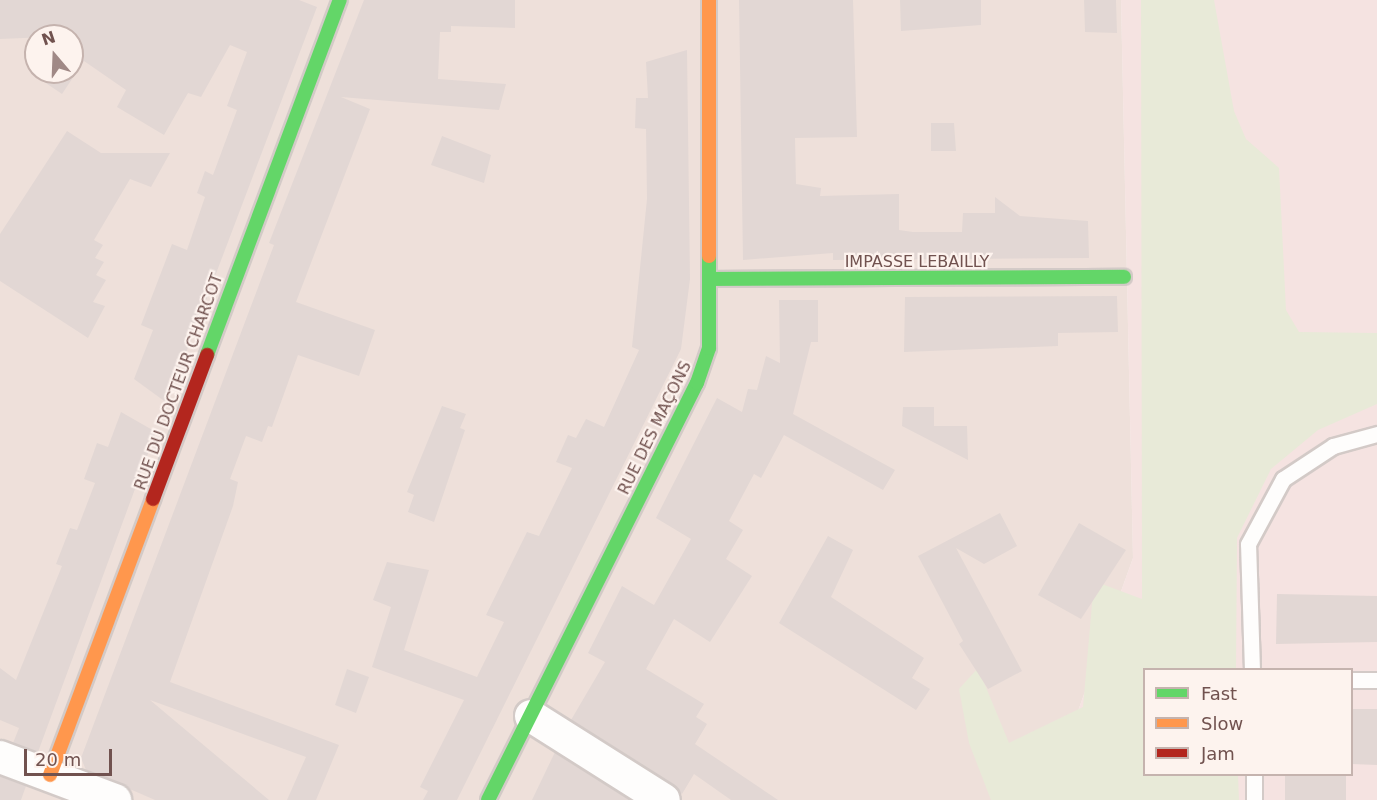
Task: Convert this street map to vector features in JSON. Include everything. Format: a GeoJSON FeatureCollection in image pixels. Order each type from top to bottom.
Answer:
{"type":"FeatureCollection","features":[{"type":"Feature","properties":{"kind":"street","name":"RUE DU DOCTEUR CHARCOT"},"geometry":{"type":"LineString","coordinates":[[50,775],[340,0]]}},
{"type":"Feature","properties":{"kind":"street","name":"RUE DES MAÇONS"},"geometry":{"type":"LineString","coordinates":[[488,800],[697,383],[711,333],[709,0]]}},
{"type":"Feature","properties":{"kind":"street","name":"IMPASSE LEBAILLY"},"geometry":{"type":"LineString","coordinates":[[711,279],[1124,277]]}},
{"type":"Feature","properties":{"kind":"street"},"geometry":{"type":"LineString","coordinates":[[531,716],[664,800]]}},
{"type":"Feature","properties":{"kind":"street"},"geometry":{"type":"LineString","coordinates":[[0,757],[115,800]]}},
{"type":"Feature","properties":{"kind":"lane"},"geometry":{"type":"LineString","coordinates":[[1252,668],[1248,544],[1283,479],[1333,446],[1377,434]]}},
{"type":"Feature","properties":{"kind":"lane"},"geometry":{"type":"LineString","coordinates":[[1353,680],[1377,680]]}},
{"type":"Feature","properties":{"kind":"lane"},"geometry":{"type":"LineString","coordinates":[[1254,776],[1254,800]]}},
{"type":"Feature","properties":{"kind":"shaded area"},"geometry":{"type":"Polygon","coordinates":[[[0,0],[1121,0],[1133,558],[1046,800],[0,800],[0,0]]]}},
{"type":"Feature","properties":{"kind":"shaded area"},"geometry":{"type":"Polygon","coordinates":[[[1121,0],[1377,0],[1377,800],[1046,800],[1133,558],[1121,0]]]}},
{"type":"Feature","properties":{"kind":"green space"},"geometry":{"type":"Polygon","coordinates":[[[1141,0],[1214,0],[1234,111],[1246,139],[1279,168],[1286,310],[1299,332],[1377,333],[1377,404],[1318,430],[1271,469],[1237,538],[1236,668],[1143,668],[1143,776],[1238,776],[1239,800],[991,800],[969,743],[959,689],[978,668],[1009,743],[1083,707],[1094,581],[1142,599],[1141,0]]]}},
{"type":"Feature","properties":{"kind":"building"},"geometry":{"type":"Polygon","coordinates":[[[0,0],[299,0],[317,7],[167,403],[134,379],[153,330],[141,325],[172,244],[187,250],[205,197],[197,193],[205,171],[213,175],[237,110],[227,106],[247,52],[230,45],[201,97],[188,93],[164,135],[117,107],[126,90],[84,61],[84,24],[24,24],[24,38],[0,39],[0,0]]]}},
{"type":"Feature","properties":{"kind":"building"},"geometry":{"type":"Polygon","coordinates":[[[364,0],[515,0],[515,28],[451,26],[451,32],[440,32],[438,79],[506,84],[499,110],[341,97],[370,109],[296,302],[375,330],[359,376],[298,355],[272,427],[268,426],[262,442],[246,436],[230,479],[238,482],[233,506],[170,682],[339,745],[316,800],[287,800],[306,757],[150,700],[269,800],[155,800],[86,770],[81,758],[274,245],[269,243],[364,0]]]}},
{"type":"Feature","properties":{"kind":"building"},"geometry":{"type":"Polygon","coordinates":[[[739,0],[853,0],[857,137],[795,138],[796,184],[821,188],[820,196],[899,194],[899,230],[913,232],[962,232],[963,213],[995,213],[995,197],[1020,216],[1088,221],[1089,258],[833,260],[833,253],[743,260],[739,0]]]}},
{"type":"Feature","properties":{"kind":"building"},"geometry":{"type":"Polygon","coordinates":[[[900,0],[981,0],[981,25],[901,31],[900,0]]]}},
{"type":"Feature","properties":{"kind":"building"},"geometry":{"type":"Polygon","coordinates":[[[1084,0],[1116,0],[1117,33],[1085,32],[1084,0]]]}},
{"type":"Feature","properties":{"kind":"building"},"geometry":{"type":"Polygon","coordinates":[[[687,50],[690,279],[681,349],[457,800],[423,800],[428,791],[420,787],[464,700],[372,667],[391,607],[373,600],[387,562],[429,570],[404,650],[477,677],[504,622],[486,615],[527,532],[539,536],[572,468],[556,462],[568,435],[576,438],[586,419],[604,427],[639,350],[632,347],[647,199],[646,129],[635,128],[636,98],[648,98],[646,62],[687,50]]]}},
{"type":"Feature","properties":{"kind":"building"},"geometry":{"type":"Polygon","coordinates":[[[47,84],[69,84],[62,94],[47,84]]]}},
{"type":"Feature","properties":{"kind":"building"},"geometry":{"type":"Polygon","coordinates":[[[931,123],[954,123],[956,151],[931,151],[931,123]]]}},
{"type":"Feature","properties":{"kind":"building"},"geometry":{"type":"Polygon","coordinates":[[[67,131],[101,153],[170,153],[151,187],[130,179],[94,240],[103,245],[95,258],[104,262],[96,275],[106,280],[93,302],[105,306],[88,338],[0,281],[0,234],[67,131]]]}},
{"type":"Feature","properties":{"kind":"building"},"geometry":{"type":"Polygon","coordinates":[[[442,136],[491,155],[484,183],[431,165],[442,136]]]}},
{"type":"Feature","properties":{"kind":"building"},"geometry":{"type":"Polygon","coordinates":[[[1117,296],[1118,332],[1058,333],[1058,346],[904,352],[905,297],[1117,296]]]}},
{"type":"Feature","properties":{"kind":"building"},"geometry":{"type":"Polygon","coordinates":[[[779,300],[818,300],[818,342],[811,342],[793,414],[895,470],[883,490],[784,435],[761,478],[754,474],[729,521],[743,530],[726,559],[752,576],[710,642],[674,619],[646,669],[704,704],[696,717],[707,724],[695,744],[778,800],[731,800],[694,774],[682,794],[571,720],[605,662],[588,653],[622,586],[654,605],[691,539],[656,518],[717,398],[742,412],[748,389],[757,390],[766,356],[780,363],[779,300]]]}},
{"type":"Feature","properties":{"kind":"building"},"geometry":{"type":"Polygon","coordinates":[[[442,406],[466,414],[460,428],[465,430],[434,522],[408,512],[414,495],[407,492],[442,406]]]}},
{"type":"Feature","properties":{"kind":"building"},"geometry":{"type":"Polygon","coordinates":[[[903,407],[934,407],[934,426],[967,426],[968,460],[902,426],[903,407]]]}},
{"type":"Feature","properties":{"kind":"building"},"geometry":{"type":"Polygon","coordinates":[[[121,412],[156,432],[38,752],[13,743],[19,728],[0,720],[0,668],[16,680],[62,566],[56,564],[70,528],[77,530],[95,483],[84,479],[97,443],[108,447],[121,412]]]}},
{"type":"Feature","properties":{"kind":"building"},"geometry":{"type":"Polygon","coordinates":[[[1000,513],[1017,546],[984,564],[956,548],[1022,671],[988,689],[959,644],[963,641],[918,556],[1000,513]]]}},
{"type":"Feature","properties":{"kind":"building"},"geometry":{"type":"Polygon","coordinates":[[[1079,523],[1126,550],[1081,619],[1038,595],[1079,523]]]}},
{"type":"Feature","properties":{"kind":"building"},"geometry":{"type":"Polygon","coordinates":[[[828,536],[853,550],[831,597],[924,658],[912,678],[930,689],[916,710],[779,623],[828,536]]]}},
{"type":"Feature","properties":{"kind":"building"},"geometry":{"type":"Polygon","coordinates":[[[1277,594],[1377,596],[1377,642],[1276,644],[1277,594]]]}},
{"type":"Feature","properties":{"kind":"building"},"geometry":{"type":"Polygon","coordinates":[[[347,669],[369,677],[356,713],[335,705],[347,669]]]}},
{"type":"Feature","properties":{"kind":"building"},"geometry":{"type":"Polygon","coordinates":[[[1353,709],[1377,709],[1377,765],[1353,764],[1353,709]]]}},
{"type":"Feature","properties":{"kind":"building"},"geometry":{"type":"Polygon","coordinates":[[[555,752],[629,799],[629,800],[532,800],[555,752]]]}},
{"type":"Feature","properties":{"kind":"building"},"geometry":{"type":"Polygon","coordinates":[[[0,776],[26,786],[21,800],[0,800],[0,776]]]}},
{"type":"Feature","properties":{"kind":"building"},"geometry":{"type":"Polygon","coordinates":[[[1285,776],[1346,776],[1346,800],[1285,800],[1285,776]]]}},
{"type":"Feature","properties":{"kind":"traffic: fast"},"geometry":{"type":"LineString","coordinates":[[207,355],[340,0]]}},
{"type":"Feature","properties":{"kind":"traffic: fast"},"geometry":{"type":"LineString","coordinates":[[488,800],[697,383],[709,348],[709,256]]}},
{"type":"Feature","properties":{"kind":"traffic: fast"},"geometry":{"type":"LineString","coordinates":[[711,279],[1124,277]]}},
{"type":"Feature","properties":{"kind":"traffic: slow"},"geometry":{"type":"LineString","coordinates":[[709,0],[709,256]]}},
{"type":"Feature","properties":{"kind":"traffic: slow"},"geometry":{"type":"LineString","coordinates":[[50,775],[153,499]]}},
{"type":"Feature","properties":{"kind":"traffic: jam"},"geometry":{"type":"LineString","coordinates":[[153,499],[207,355]]}}]}
